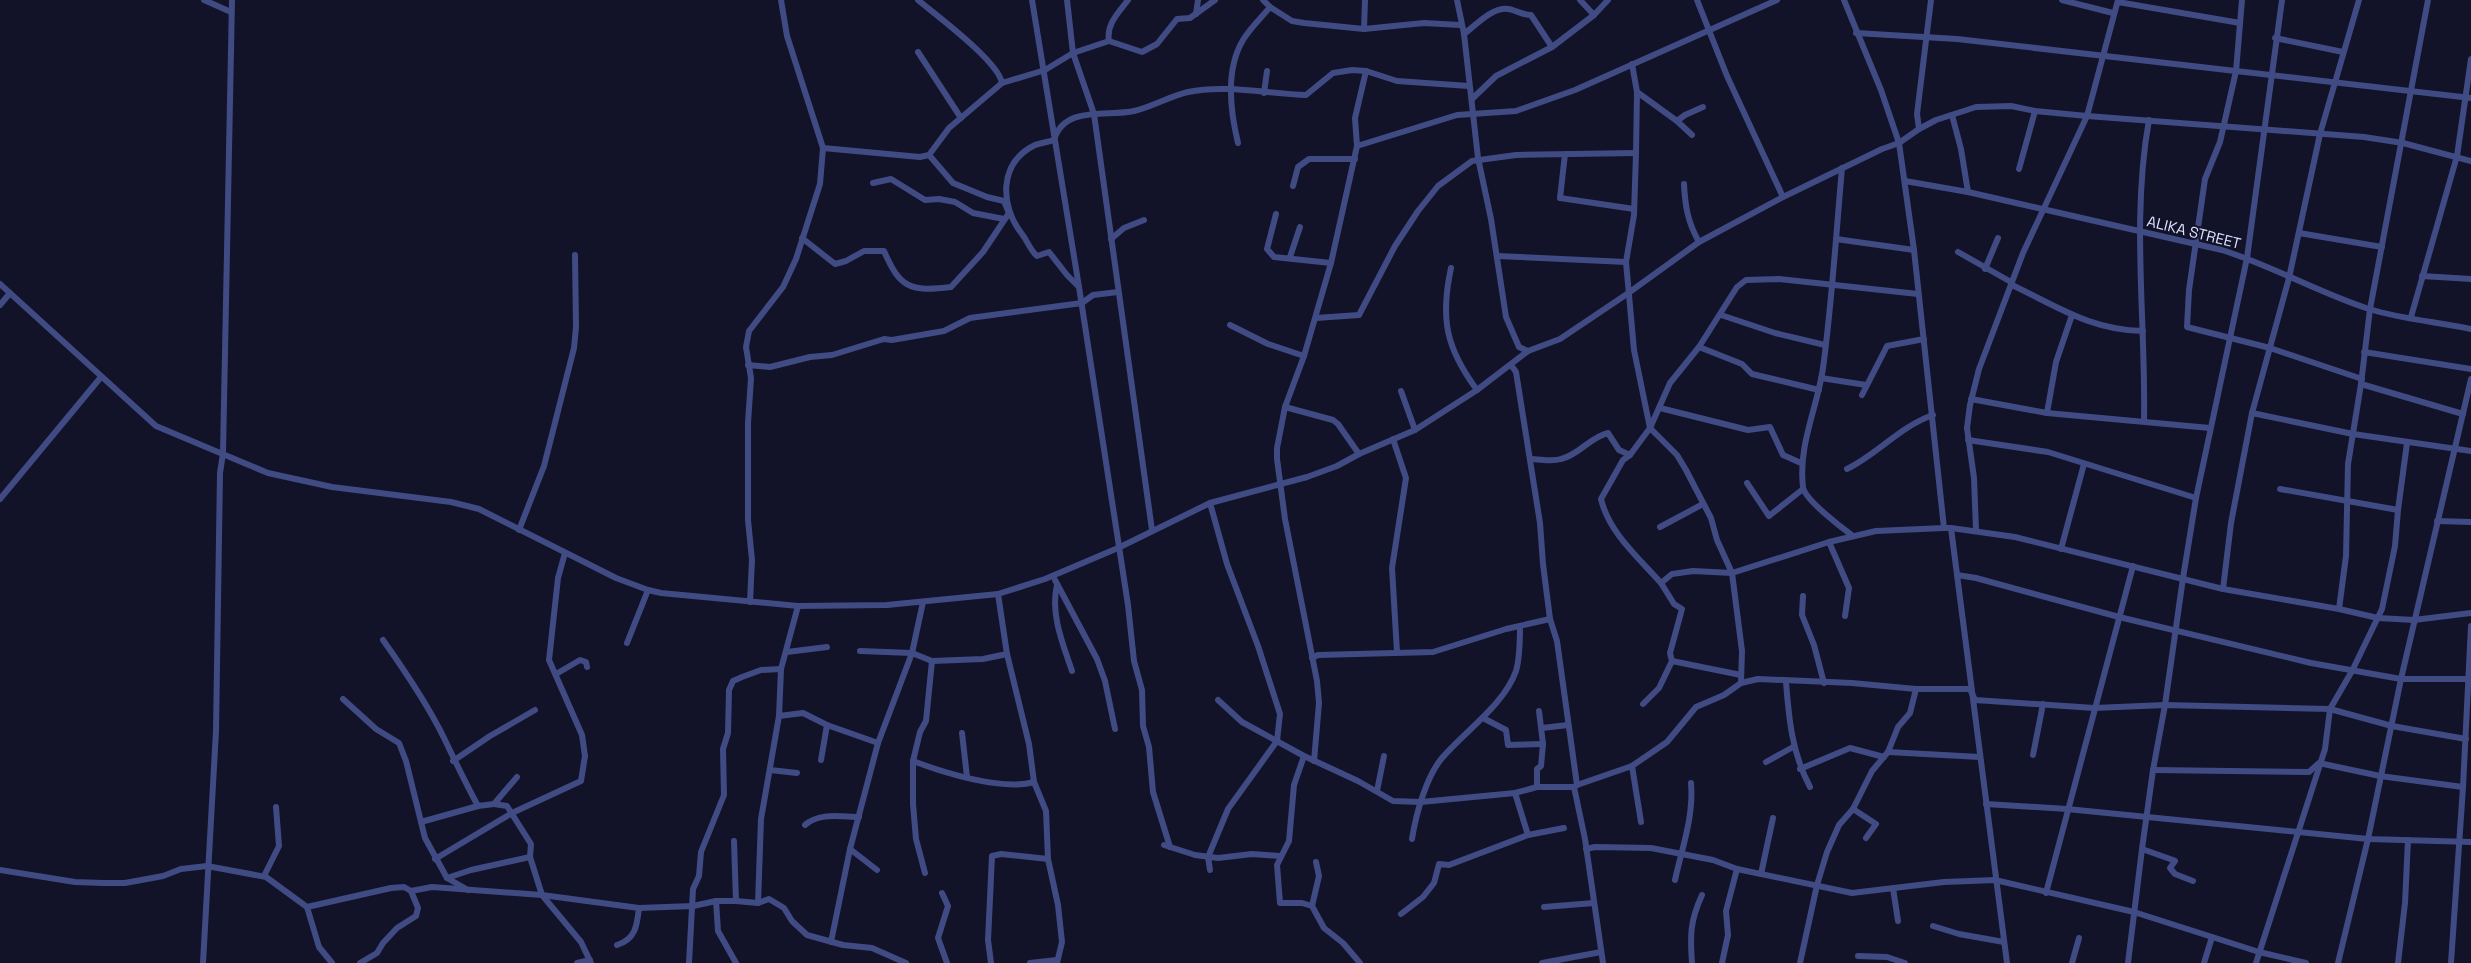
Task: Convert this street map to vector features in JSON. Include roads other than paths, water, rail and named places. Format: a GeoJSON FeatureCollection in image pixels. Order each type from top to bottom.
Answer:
{"type":"FeatureCollection","features":[{"type":"Feature","properties":{"kind":"street"},"geometry":{"type":"LineString","coordinates":[[204,0],[231,12]]}},
{"type":"Feature","properties":{"kind":"street"},"geometry":{"type":"LineString","coordinates":[[203,963],[216,722],[220,473],[223,453],[232,0]]}},
{"type":"Feature","properties":{"kind":"street"},"geometry":{"type":"LineString","coordinates":[[750,602],[752,560],[748,520],[748,423],[751,378],[746,347],[749,331],[783,287],[802,238],[820,184],[823,148],[787,36],[781,0]]}},
{"type":"Feature","properties":{"kind":"street"},"geometry":{"type":"LineString","coordinates":[[918,0],[989,62],[1002,83]]}},
{"type":"Feature","properties":{"kind":"street"},"geometry":{"type":"LineString","coordinates":[[1032,0],[1080,287],[1128,605],[1134,662],[1142,690],[1143,726],[1149,747],[1153,792],[1167,846],[1195,856],[1252,854],[1280,856]]}},
{"type":"Feature","properties":{"kind":"street"},"geometry":{"type":"LineString","coordinates":[[1067,0],[1073,53],[1094,114],[1152,530]]}},
{"type":"Feature","properties":{"kind":"street"},"geometry":{"type":"LineString","coordinates":[[1109,41],[1108,34],[1111,24],[1128,0]]}},
{"type":"Feature","properties":{"kind":"street"},"geometry":{"type":"LineString","coordinates":[[1196,14],[1198,0]]}},
{"type":"Feature","properties":{"kind":"street"},"geometry":{"type":"LineString","coordinates":[[823,148],[920,157],[929,155],[949,128],[1002,83],[1045,70],[1073,53],[1109,41],[1138,52],[1146,52],[1157,44],[1177,19],[1190,18],[1215,0]]}},
{"type":"Feature","properties":{"kind":"street"},"geometry":{"type":"LineString","coordinates":[[1263,0],[1270,7],[1292,21],[1364,29],[1424,24],[1460,25]]}},
{"type":"Feature","properties":{"kind":"street"},"geometry":{"type":"LineString","coordinates":[[1364,29],[1365,0]]}},
{"type":"Feature","properties":{"kind":"street"},"geometry":{"type":"LineString","coordinates":[[1457,0],[1460,25],[1464,34],[1478,158],[1497,256],[1506,317],[1519,347],[1528,351]]}},
{"type":"Feature","properties":{"kind":"street"},"geometry":{"type":"LineString","coordinates":[[1580,0],[1594,15]]}},
{"type":"Feature","properties":{"kind":"street"},"geometry":{"type":"LineString","coordinates":[[1472,99],[1496,76],[1552,47],[1594,15],[1608,0]]}},
{"type":"Feature","properties":{"kind":"street"},"geometry":{"type":"LineString","coordinates":[[1697,0],[1727,76],[1783,197]]}},
{"type":"Feature","properties":{"kind":"street"},"geometry":{"type":"LineString","coordinates":[[1358,146],[1456,115],[1516,111],[1575,90],[1776,0]]}},
{"type":"Feature","properties":{"kind":"street"},"geometry":{"type":"LineString","coordinates":[[1844,0],[1884,98],[1899,143],[1914,250],[1947,528],[1957,576],[1970,689],[2007,963]]}},
{"type":"Feature","properties":{"kind":"street"},"geometry":{"type":"LineString","coordinates":[[1919,129],[1917,114],[1931,0]]}},
{"type":"Feature","properties":{"kind":"street"},"geometry":{"type":"LineString","coordinates":[[2062,0],[2114,13]]}},
{"type":"Feature","properties":{"kind":"street"},"geometry":{"type":"LineString","coordinates":[[2242,0],[2236,71],[2224,127],[2205,180],[2189,290],[2187,328],[2270,348],[2463,414]]}},
{"type":"Feature","properties":{"kind":"street"},"geometry":{"type":"LineString","coordinates":[[2128,963],[2146,818],[2165,705],[2183,578],[2210,428],[2232,338],[2247,258],[2282,0]]}},
{"type":"Feature","properties":{"kind":"street"},"geometry":{"type":"LineString","coordinates":[[2223,589],[2231,522],[2252,413],[2289,278],[2320,134],[2360,0]]}},
{"type":"Feature","properties":{"kind":"street"},"geometry":{"type":"LineString","coordinates":[[2338,608],[2346,556],[2348,464],[2362,381],[2370,310],[2403,143],[2410,92],[2428,0]]}},
{"type":"Feature","properties":{"kind":"street"},"geometry":{"type":"LineString","coordinates":[[1976,530],[1974,478],[1968,440],[1971,398],[1979,369],[2011,283],[2087,116],[2118,1],[2240,23]]}},
{"type":"Feature","properties":{"kind":"street"},"geometry":{"type":"LineString","coordinates":[[1238,142],[1232,118],[1230,90],[1243,41],[1270,7]]}},
{"type":"Feature","properties":{"kind":"street"},"geometry":{"type":"LineString","coordinates":[[1464,34],[1494,11],[1509,9],[1520,14],[1531,15],[1552,47]]}},
{"type":"Feature","properties":{"kind":"street"},"geometry":{"type":"LineString","coordinates":[[1856,33],[1926,37],[2468,98]]}},
{"type":"Feature","properties":{"kind":"street"},"geometry":{"type":"LineString","coordinates":[[2276,38],[2343,52]]}},
{"type":"Feature","properties":{"kind":"street"},"geometry":{"type":"LineString","coordinates":[[918,52],[961,118]]}},
{"type":"Feature","properties":{"kind":"street"},"geometry":{"type":"LineString","coordinates":[[2411,318],[2457,156],[2468,98],[2471,59]]}},
{"type":"Feature","properties":{"kind":"street"},"geometry":{"type":"LineString","coordinates":[[1632,64],[1637,92],[1636,152],[1634,209],[1626,262],[1627,294],[1634,350],[1650,428],[1677,455],[1714,526],[1717,540],[1732,573],[1742,651],[1741,682]]}},
{"type":"Feature","properties":{"kind":"street"},"geometry":{"type":"LineString","coordinates":[[1054,140],[1056,133],[1068,120],[1078,116],[1136,111],[1188,92],[1230,90],[1306,95],[1333,73],[1352,70],[1366,71],[1398,81],[1469,86]]}},
{"type":"Feature","properties":{"kind":"street"},"geometry":{"type":"LineString","coordinates":[[1264,93],[1267,71]]}},
{"type":"Feature","properties":{"kind":"street"},"geometry":{"type":"LineString","coordinates":[[1314,761],[1319,703],[1280,482],[1277,448],[1285,407],[1304,356],[1332,263],[1358,146],[1355,118],[1366,71]]}},
{"type":"Feature","properties":{"kind":"street"},"geometry":{"type":"LineString","coordinates":[[1637,92],[1677,121],[1692,136]]}},
{"type":"Feature","properties":{"kind":"street"},"geometry":{"type":"LineString","coordinates":[[0,284],[156,426],[268,473],[292,480],[332,487],[451,502],[479,509],[616,578],[648,590],[798,606],[923,602],[998,594],[1045,579],[1118,548],[1210,503],[1280,482],[1307,477],[1337,466],[1359,454],[1415,430],[1476,390],[1528,351],[1560,339],[1699,242],[1783,197],[1899,143],[1919,129],[1976,107],[2011,106],[2035,111],[2087,116],[2364,136],[2403,143],[2471,160]]}},
{"type":"Feature","properties":{"kind":"street"},"geometry":{"type":"LineString","coordinates":[[1677,121],[1703,107]]}},
{"type":"Feature","properties":{"kind":"street"},"geometry":{"type":"LineString","coordinates":[[2019,169],[2035,111]]}},
{"type":"Feature","properties":{"kind":"street"},"geometry":{"type":"LineString","coordinates":[[1952,115],[1961,150],[1968,192]]}},
{"type":"Feature","properties":{"kind":"street"},"geometry":{"type":"LineString","coordinates":[[2144,421],[2144,331],[2140,232],[2148,120]]}},
{"type":"Feature","properties":{"kind":"street"},"geometry":{"type":"LineString","coordinates":[[802,238],[834,264],[846,262],[864,251],[884,251],[894,274],[905,284],[936,289],[951,287],[983,252],[1009,213],[1006,191],[1009,171],[1035,145],[1054,140]]}},
{"type":"Feature","properties":{"kind":"street"},"geometry":{"type":"LineString","coordinates":[[1316,318],[1359,315],[1396,246],[1418,212],[1438,186],[1478,158],[1636,152]]}},
{"type":"Feature","properties":{"kind":"street"},"geometry":{"type":"LineString","coordinates":[[1566,154],[1560,198],[1634,209]]}},
{"type":"Feature","properties":{"kind":"street"},"geometry":{"type":"LineString","coordinates":[[929,155],[954,183],[987,197],[1004,201],[1032,252],[1037,256],[1049,252],[1067,275],[1080,287]]}},
{"type":"Feature","properties":{"kind":"street"},"geometry":{"type":"LineString","coordinates":[[1294,186],[1298,167],[1309,159],[1355,159]]}},
{"type":"Feature","properties":{"kind":"street"},"geometry":{"type":"LineString","coordinates":[[1842,168],[1821,378],[1815,410],[1807,428],[1801,463],[1802,489],[1821,510],[1853,536]]}},
{"type":"Feature","properties":{"kind":"street"},"geometry":{"type":"LineString","coordinates":[[873,183],[891,179],[925,200],[939,199],[955,202],[973,212],[1004,219]]}},
{"type":"Feature","properties":{"kind":"street","name":"ALIKA STREET"},"geometry":{"type":"LineString","coordinates":[[1905,181],[1968,192],[2197,244],[2247,258],[2289,278],[2370,310],[2471,329]]}},
{"type":"Feature","properties":{"kind":"street"},"geometry":{"type":"LineString","coordinates":[[1684,184],[1685,206],[1691,226],[1699,242]]}},
{"type":"Feature","properties":{"kind":"street"},"geometry":{"type":"LineString","coordinates":[[1276,214],[1267,249],[1274,257],[1290,257],[1332,263]]}},
{"type":"Feature","properties":{"kind":"street"},"geometry":{"type":"LineString","coordinates":[[1111,239],[1124,228],[1144,220]]}},
{"type":"Feature","properties":{"kind":"street"},"geometry":{"type":"LineString","coordinates":[[1290,257],[1300,227]]}},
{"type":"Feature","properties":{"kind":"street"},"geometry":{"type":"LineString","coordinates":[[2299,233],[2382,248]]}},
{"type":"Feature","properties":{"kind":"street"},"geometry":{"type":"LineString","coordinates":[[1985,269],[1998,238]]}},
{"type":"Feature","properties":{"kind":"street"},"geometry":{"type":"LineString","coordinates":[[1836,239],[1914,250]]}},
{"type":"Feature","properties":{"kind":"street"},"geometry":{"type":"LineString","coordinates":[[1958,252],[1985,269],[2072,315],[2105,327],[2144,331]]}},
{"type":"Feature","properties":{"kind":"street"},"geometry":{"type":"LineString","coordinates":[[520,530],[544,466],[574,348],[576,327],[575,255]]}},
{"type":"Feature","properties":{"kind":"street"},"geometry":{"type":"LineString","coordinates":[[1497,256],[1626,262]]}},
{"type":"Feature","properties":{"kind":"street"},"geometry":{"type":"LineString","coordinates":[[1450,268],[1446,288],[1446,326],[1450,347],[1460,367],[1476,390]]}},
{"type":"Feature","properties":{"kind":"street"},"geometry":{"type":"LineString","coordinates":[[2422,276],[2471,279]]}},
{"type":"Feature","properties":{"kind":"street"},"geometry":{"type":"LineString","coordinates":[[1643,704],[1659,688],[1672,661],[1670,653],[1682,609],[1674,604],[1661,583],[1613,529],[1601,499],[1614,473],[1650,428],[1670,383],[1699,347],[1709,329],[1721,315],[1726,301],[1737,287],[1746,280],[1779,279],[1918,294]]}},
{"type":"Feature","properties":{"kind":"street"},"geometry":{"type":"LineString","coordinates":[[748,365],[770,367],[810,357],[832,355],[884,339],[892,340],[944,331],[970,318],[1082,303],[1093,295],[1118,292]]}},
{"type":"Feature","properties":{"kind":"street"},"geometry":{"type":"LineString","coordinates":[[0,305],[10,293]]}},
{"type":"Feature","properties":{"kind":"street"},"geometry":{"type":"LineString","coordinates":[[1721,315],[1775,333],[1825,345]]}},
{"type":"Feature","properties":{"kind":"street"},"geometry":{"type":"LineString","coordinates":[[2048,413],[2056,362],[2072,315]]}},
{"type":"Feature","properties":{"kind":"street"},"geometry":{"type":"LineString","coordinates":[[1230,325],[1268,344],[1304,356]]}},
{"type":"Feature","properties":{"kind":"street"},"geometry":{"type":"LineString","coordinates":[[1862,395],[1887,346],[1924,339]]}},
{"type":"Feature","properties":{"kind":"street"},"geometry":{"type":"LineString","coordinates":[[1699,347],[1742,364],[1752,374],[1819,390]]}},
{"type":"Feature","properties":{"kind":"street"},"geometry":{"type":"LineString","coordinates":[[2364,352],[2471,369]]}},
{"type":"Feature","properties":{"kind":"street"},"geometry":{"type":"LineString","coordinates":[[1511,365],[1516,372],[1530,469],[1540,522],[1550,619],[1557,641],[1576,786],[1603,963]]}},
{"type":"Feature","properties":{"kind":"street"},"geometry":{"type":"LineString","coordinates":[[0,499],[101,377]]}},
{"type":"Feature","properties":{"kind":"street"},"geometry":{"type":"LineString","coordinates":[[1821,378],[1866,385]]}},
{"type":"Feature","properties":{"kind":"street"},"geometry":{"type":"LineString","coordinates":[[2338,963],[2368,839],[2400,679],[2437,520],[2456,450],[2471,380]]}},
{"type":"Feature","properties":{"kind":"street"},"geometry":{"type":"LineString","coordinates":[[1401,391],[1415,430]]}},
{"type":"Feature","properties":{"kind":"street"},"geometry":{"type":"LineString","coordinates":[[1971,398],[2048,413],[2210,428]]}},
{"type":"Feature","properties":{"kind":"street"},"geometry":{"type":"LineString","coordinates":[[1285,407],[1333,420],[1338,424],[1359,454]]}},
{"type":"Feature","properties":{"kind":"street"},"geometry":{"type":"LineString","coordinates":[[1660,408],[1748,430],[1770,427],[1783,455],[1801,463]]}},
{"type":"Feature","properties":{"kind":"street"},"geometry":{"type":"LineString","coordinates":[[2252,413],[2353,434],[2471,451]]}},
{"type":"Feature","properties":{"kind":"street"},"geometry":{"type":"LineString","coordinates":[[1847,469],[1876,453],[1896,434],[1909,425],[1933,415]]}},
{"type":"Feature","properties":{"kind":"street"},"geometry":{"type":"LineString","coordinates":[[1530,459],[1551,461],[1563,459],[1584,448],[1600,435],[1608,432],[1619,450],[1630,454]]}},
{"type":"Feature","properties":{"kind":"street"},"geometry":{"type":"LineString","coordinates":[[1393,439],[1406,478],[1392,568],[1397,652]]}},
{"type":"Feature","properties":{"kind":"street"},"geometry":{"type":"LineString","coordinates":[[1968,440],[2048,452],[2196,498]]}},
{"type":"Feature","properties":{"kind":"street"},"geometry":{"type":"LineString","coordinates":[[2256,963],[2325,748],[2330,709],[2352,671],[2382,609],[2395,546],[2407,443]]}},
{"type":"Feature","properties":{"kind":"street"},"geometry":{"type":"LineString","coordinates":[[2061,549],[2084,464]]}},
{"type":"Feature","properties":{"kind":"street"},"geometry":{"type":"LineString","coordinates":[[1747,484],[1769,516],[1802,489]]}},
{"type":"Feature","properties":{"kind":"street"},"geometry":{"type":"LineString","coordinates":[[2280,489],[2398,510]]}},
{"type":"Feature","properties":{"kind":"street"},"geometry":{"type":"LineString","coordinates":[[1210,503],[1227,564],[1258,646],[1280,714],[1277,742],[1228,809],[1208,857],[1210,870]]}},
{"type":"Feature","properties":{"kind":"street"},"geometry":{"type":"LineString","coordinates":[[1660,527],[1703,504]]}},
{"type":"Feature","properties":{"kind":"street"},"geometry":{"type":"LineString","coordinates":[[2437,520],[2471,522]]}},
{"type":"Feature","properties":{"kind":"street"},"geometry":{"type":"LineString","coordinates":[[1661,583],[1672,574],[1693,570],[1732,573],[1830,542],[1876,531],[1947,528],[1976,530],[2223,589],[2338,608],[2378,618],[2414,620],[2471,613]]}},
{"type":"Feature","properties":{"kind":"street"},"geometry":{"type":"LineString","coordinates":[[1830,542],[1849,588],[1845,616]]}},
{"type":"Feature","properties":{"kind":"street"},"geometry":{"type":"LineString","coordinates":[[435,859],[512,813],[563,788],[578,783],[584,775],[586,756],[582,735],[550,660],[558,578],[565,553]]}},
{"type":"Feature","properties":{"kind":"street"},"geometry":{"type":"LineString","coordinates":[[2046,892],[2133,566]]}},
{"type":"Feature","properties":{"kind":"street"},"geometry":{"type":"LineString","coordinates":[[1065,571],[1056,583],[1056,623],[1072,671]]}},
{"type":"Feature","properties":{"kind":"street"},"geometry":{"type":"LineString","coordinates":[[1957,576],[1976,578],[2119,617],[2175,629],[2256,652],[2400,679],[2470,680]]}},
{"type":"Feature","properties":{"kind":"street"},"geometry":{"type":"LineString","coordinates":[[1045,579],[1056,583],[1097,659],[1105,681],[1115,729]]}},
{"type":"Feature","properties":{"kind":"street"},"geometry":{"type":"LineString","coordinates":[[627,643],[648,590]]}},
{"type":"Feature","properties":{"kind":"street"},"geometry":{"type":"LineString","coordinates":[[998,594],[1007,654],[1030,744],[1034,782],[1046,811],[1048,859],[1058,905],[1062,942],[1057,961],[1030,963]]}},
{"type":"Feature","properties":{"kind":"street"},"geometry":{"type":"LineString","coordinates":[[1803,596],[1802,615],[1814,645],[1824,683]]}},
{"type":"Feature","properties":{"kind":"street"},"geometry":{"type":"LineString","coordinates":[[831,942],[850,849],[878,743],[912,653],[923,602]]}},
{"type":"Feature","properties":{"kind":"street"},"geometry":{"type":"LineString","coordinates":[[758,903],[761,820],[779,716],[781,669],[798,606]]}},
{"type":"Feature","properties":{"kind":"street"},"geometry":{"type":"LineString","coordinates":[[1312,658],[1318,655],[1433,652],[1550,619]]}},
{"type":"Feature","properties":{"kind":"street"},"geometry":{"type":"LineString","coordinates":[[1412,839],[1416,813],[1441,759],[1483,718],[1515,674],[1518,663],[1520,626]]}},
{"type":"Feature","properties":{"kind":"street"},"geometry":{"type":"LineString","coordinates":[[2450,963],[2464,778],[2471,626]]}},
{"type":"Feature","properties":{"kind":"street"},"geometry":{"type":"LineString","coordinates":[[383,640],[412,681],[444,737],[454,761],[478,806]]}},
{"type":"Feature","properties":{"kind":"street"},"geometry":{"type":"LineString","coordinates":[[787,652],[827,647]]}},
{"type":"Feature","properties":{"kind":"street"},"geometry":{"type":"LineString","coordinates":[[860,651],[912,653],[932,661],[983,659],[1007,654]]}},
{"type":"Feature","properties":{"kind":"street"},"geometry":{"type":"LineString","coordinates":[[556,674],[580,660],[586,662],[586,667]]}},
{"type":"Feature","properties":{"kind":"street"},"geometry":{"type":"LineString","coordinates":[[925,873],[915,830],[913,761],[920,732],[926,721],[932,661]]}},
{"type":"Feature","properties":{"kind":"street"},"geometry":{"type":"LineString","coordinates":[[1672,661],[1741,675]]}},
{"type":"Feature","properties":{"kind":"street"},"geometry":{"type":"LineString","coordinates":[[689,963],[693,906],[692,890],[699,876],[700,852],[724,795],[723,749],[728,733],[729,690],[734,681],[742,677],[761,670],[781,669]]}},
{"type":"Feature","properties":{"kind":"street"},"geometry":{"type":"LineString","coordinates":[[1218,700],[1242,722],[1393,801],[1422,802],[1515,793],[1537,787],[1576,786],[1632,766],[1666,742],[1696,707],[1724,695],[1741,682],[1758,680],[1916,689],[1970,689]]}},
{"type":"Feature","properties":{"kind":"street"},"geometry":{"type":"LineString","coordinates":[[1786,682],[1793,747],[1800,769],[1810,787]]}},
{"type":"Feature","properties":{"kind":"street"},"geometry":{"type":"LineString","coordinates":[[1800,963],[1817,885],[1827,852],[1839,825],[1853,809],[1872,772],[1886,754],[1898,727],[1910,713],[1916,689]]}},
{"type":"Feature","properties":{"kind":"street"},"geometry":{"type":"LineString","coordinates":[[1970,689],[1974,700],[2094,708],[2165,705],[2330,709],[2392,726],[2466,739]]}},
{"type":"Feature","properties":{"kind":"street"},"geometry":{"type":"LineString","coordinates":[[343,699],[376,729],[399,743],[406,761],[425,838],[435,859],[447,878],[470,891]]}},
{"type":"Feature","properties":{"kind":"street"},"geometry":{"type":"LineString","coordinates":[[2033,755],[2043,704]]}},
{"type":"Feature","properties":{"kind":"street"},"geometry":{"type":"LineString","coordinates":[[454,761],[490,736],[535,710]]}},
{"type":"Feature","properties":{"kind":"street"},"geometry":{"type":"LineString","coordinates":[[1537,787],[1537,769],[1541,766],[1543,744],[1539,711]]}},
{"type":"Feature","properties":{"kind":"street"},"geometry":{"type":"LineString","coordinates":[[779,716],[803,714],[827,725],[878,743]]}},
{"type":"Feature","properties":{"kind":"street"},"geometry":{"type":"LineString","coordinates":[[1483,718],[1506,730],[1508,745],[1543,744]]}},
{"type":"Feature","properties":{"kind":"street"},"geometry":{"type":"LineString","coordinates":[[821,760],[827,725]]}},
{"type":"Feature","properties":{"kind":"street"},"geometry":{"type":"LineString","coordinates":[[1542,728],[1568,725]]}},
{"type":"Feature","properties":{"kind":"street"},"geometry":{"type":"LineString","coordinates":[[962,733],[967,777]]}},
{"type":"Feature","properties":{"kind":"street"},"geometry":{"type":"LineString","coordinates":[[1766,762],[1793,747]]}},
{"type":"Feature","properties":{"kind":"street"},"geometry":{"type":"LineString","coordinates":[[1800,769],[1850,748],[1886,754],[1980,757]]}},
{"type":"Feature","properties":{"kind":"street"},"geometry":{"type":"LineString","coordinates":[[1304,756],[1294,785],[1289,841],[1277,865],[1280,903],[1302,903],[1312,906]]}},
{"type":"Feature","properties":{"kind":"street"},"geometry":{"type":"LineString","coordinates":[[1377,791],[1384,756]]}},
{"type":"Feature","properties":{"kind":"street"},"geometry":{"type":"LineString","coordinates":[[913,761],[1002,785],[1022,786],[1034,782]]}},
{"type":"Feature","properties":{"kind":"street"},"geometry":{"type":"LineString","coordinates":[[2153,770],[2211,772],[2285,770],[2309,772],[2319,763]]}},
{"type":"Feature","properties":{"kind":"street"},"geometry":{"type":"LineString","coordinates":[[2319,763],[2380,776],[2463,787]]}},
{"type":"Feature","properties":{"kind":"street"},"geometry":{"type":"LineString","coordinates":[[1632,766],[1641,822]]}},
{"type":"Feature","properties":{"kind":"street"},"geometry":{"type":"LineString","coordinates":[[770,770],[797,773]]}},
{"type":"Feature","properties":{"kind":"street"},"geometry":{"type":"LineString","coordinates":[[494,804],[517,777]]}},
{"type":"Feature","properties":{"kind":"street"},"geometry":{"type":"LineString","coordinates":[[2464,778],[2471,778]]}},
{"type":"Feature","properties":{"kind":"street"},"geometry":{"type":"LineString","coordinates":[[1675,880],[1693,800],[1692,783]]}},
{"type":"Feature","properties":{"kind":"street"},"geometry":{"type":"LineString","coordinates":[[1515,793],[1528,835]]}},
{"type":"Feature","properties":{"kind":"street"},"geometry":{"type":"LineString","coordinates":[[421,822],[478,806],[494,804],[507,806],[531,844],[530,857],[542,895],[574,932],[591,961],[577,963]]}},
{"type":"Feature","properties":{"kind":"street"},"geometry":{"type":"LineString","coordinates":[[1986,804],[2067,809],[2368,839],[2471,842]]}},
{"type":"Feature","properties":{"kind":"street"},"geometry":{"type":"LineString","coordinates":[[264,876],[279,846],[276,807]]}},
{"type":"Feature","properties":{"kind":"street"},"geometry":{"type":"LineString","coordinates":[[1853,809],[1876,824],[1866,838]]}},
{"type":"Feature","properties":{"kind":"street"},"geometry":{"type":"LineString","coordinates":[[805,825],[810,820],[826,816],[860,817]]}},
{"type":"Feature","properties":{"kind":"street"},"geometry":{"type":"LineString","coordinates":[[1761,874],[1773,818]]}},
{"type":"Feature","properties":{"kind":"street"},"geometry":{"type":"LineString","coordinates":[[1401,914],[1423,897],[1434,883],[1439,864],[1449,865],[1528,835],[1564,828]]}},
{"type":"Feature","properties":{"kind":"street"},"geometry":{"type":"LineString","coordinates":[[1585,839],[1595,847]]}},
{"type":"Feature","properties":{"kind":"street"},"geometry":{"type":"LineString","coordinates":[[2398,963],[2405,902],[2408,840]]}},
{"type":"Feature","properties":{"kind":"street"},"geometry":{"type":"LineString","coordinates":[[734,841],[736,901]]}},
{"type":"Feature","properties":{"kind":"street"},"geometry":{"type":"LineString","coordinates":[[1586,849],[1595,847],[1651,848],[1712,860],[1737,869],[1852,893],[1995,880],[2134,912],[2259,952],[2306,963]]}},
{"type":"Feature","properties":{"kind":"street"},"geometry":{"type":"LineString","coordinates":[[850,849],[876,870]]}},
{"type":"Feature","properties":{"kind":"street"},"geometry":{"type":"LineString","coordinates":[[2142,849],[2173,860],[2175,862],[2170,868],[2175,874],[2193,880]]}},
{"type":"Feature","properties":{"kind":"street"},"geometry":{"type":"LineString","coordinates":[[991,963],[988,940],[992,856],[1001,854],[1048,859]]}},
{"type":"Feature","properties":{"kind":"street"},"geometry":{"type":"LineString","coordinates":[[447,878],[471,870],[530,857]]}},
{"type":"Feature","properties":{"kind":"street"},"geometry":{"type":"LineString","coordinates":[[1316,862],[1319,876],[1312,906],[1324,928],[1343,943],[1360,963]]}},
{"type":"Feature","properties":{"kind":"street"},"geometry":{"type":"LineString","coordinates":[[0,870],[74,882],[103,883],[125,883],[163,876],[181,869],[207,866],[264,876],[307,907],[319,947],[332,963]]}},
{"type":"Feature","properties":{"kind":"street"},"geometry":{"type":"LineString","coordinates":[[1722,963],[1728,936],[1726,910],[1737,869]]}},
{"type":"Feature","properties":{"kind":"street"},"geometry":{"type":"LineString","coordinates":[[307,907],[391,888],[404,887],[411,891],[432,888],[542,895],[639,908],[693,906],[736,901],[758,903],[769,899],[784,908],[792,921],[807,935],[831,942],[872,948],[890,960],[906,963]]}},
{"type":"Feature","properties":{"kind":"street"},"geometry":{"type":"LineString","coordinates":[[1893,888],[1898,920]]}},
{"type":"Feature","properties":{"kind":"street"},"geometry":{"type":"LineString","coordinates":[[360,963],[377,952],[397,928],[416,916],[418,908],[411,891]]}},
{"type":"Feature","properties":{"kind":"street"},"geometry":{"type":"LineString","coordinates":[[942,893],[948,906],[938,938],[947,963]]}},
{"type":"Feature","properties":{"kind":"street"},"geometry":{"type":"LineString","coordinates":[[1692,963],[1690,932],[1695,909],[1702,895]]}},
{"type":"Feature","properties":{"kind":"street"},"geometry":{"type":"LineString","coordinates":[[716,902],[718,931],[736,963]]}},
{"type":"Feature","properties":{"kind":"street"},"geometry":{"type":"LineString","coordinates":[[1544,907],[1594,903]]}},
{"type":"Feature","properties":{"kind":"street"},"geometry":{"type":"LineString","coordinates":[[617,945],[627,942],[632,935],[636,928],[639,908]]}},
{"type":"Feature","properties":{"kind":"street"},"geometry":{"type":"LineString","coordinates":[[1933,926],[1959,934],[2004,942]]}},
{"type":"Feature","properties":{"kind":"street"},"geometry":{"type":"LineString","coordinates":[[2204,963],[2212,937]]}},
{"type":"Feature","properties":{"kind":"street"},"geometry":{"type":"LineString","coordinates":[[2072,963],[2078,938]]}},
{"type":"Feature","properties":{"kind":"street"},"geometry":{"type":"LineString","coordinates":[[1542,963],[1601,952]]}},
{"type":"Feature","properties":{"kind":"street"},"geometry":{"type":"LineString","coordinates":[[1858,956],[1887,957],[1904,963]]}}]}
